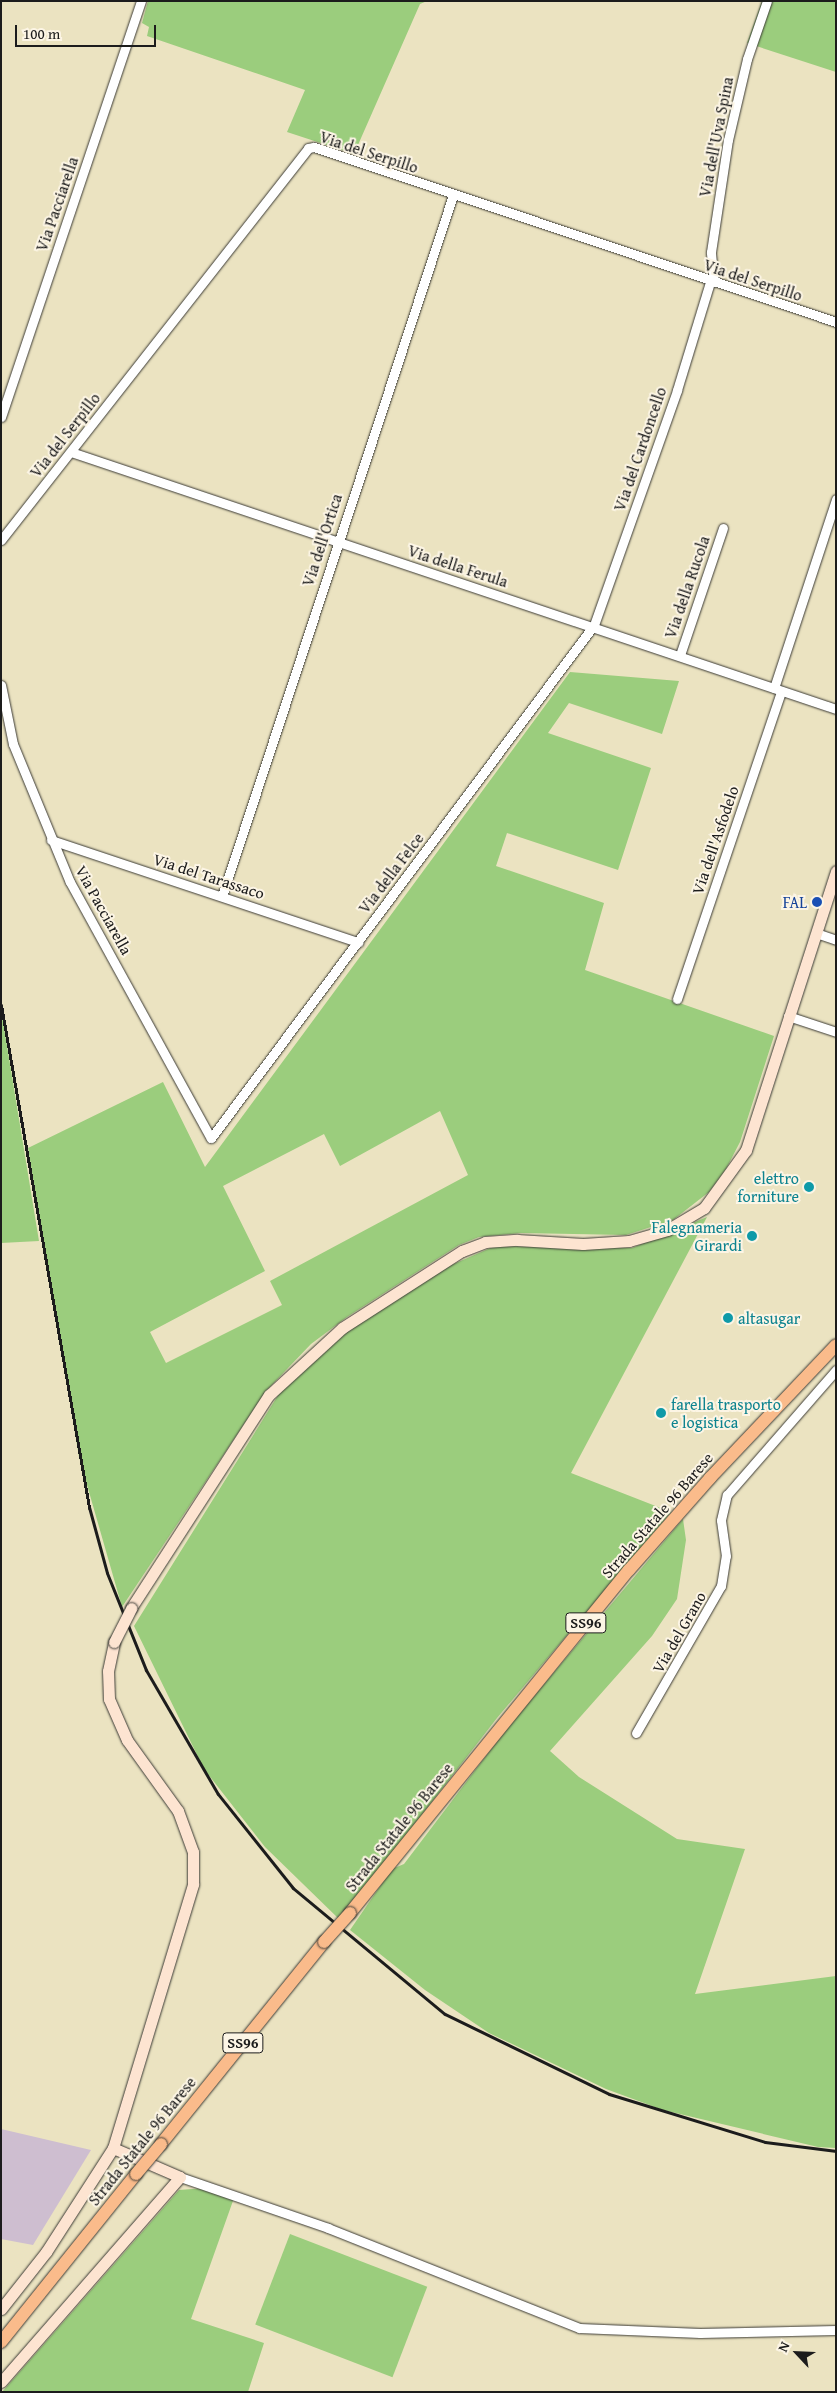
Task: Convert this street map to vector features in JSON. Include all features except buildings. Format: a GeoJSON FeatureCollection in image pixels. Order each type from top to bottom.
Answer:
{"type":"FeatureCollection","features":[{"type":"Feature","properties":{"kind":"main road"},"geometry":{"type":"LineString","coordinates":[[1,2309],[46,2252],[114,2148],[174,1954],[193,1884],[193,1852],[178,1811],[127,1740],[116,1719],[107,1683],[114,1642],[131,1608],[269,1395],[342,1328],[462,1251],[486,1242],[517,1240],[583,1244],[629,1241],[667,1230],[704,1208],[746,1150],[836,871]]}},
{"type":"Feature","properties":{"kind":"main road","name":"Strada Statale 96 Barese"},"geometry":{"type":"LineString","coordinates":[[1,2342],[324,1942],[350,1913],[629,1570],[710,1478],[836,1345]]}},
{"type":"Feature","properties":{"kind":"main road"},"geometry":{"type":"LineString","coordinates":[[1,2382],[180,2177],[114,2148]]}},
{"type":"Feature","properties":{"kind":"street","name":"Via Pacciarella"},"geometry":{"type":"LineString","coordinates":[[1,417],[141,1]]}},
{"type":"Feature","properties":{"kind":"street","name":"Via dell'Uva Spina"},"geometry":{"type":"LineString","coordinates":[[712,282],[711,252],[728,140],[747,59],[767,1]]}},
{"type":"Feature","properties":{"kind":"street","name":"Via del Serpillo"},"geometry":{"type":"LineString","coordinates":[[1,540],[302,152],[314,147],[836,322]]}},
{"type":"Feature","properties":{"kind":"street","name":"Via dell'Ortica"},"geometry":{"type":"LineString","coordinates":[[222,896],[453,195]]}},
{"type":"Feature","properties":{"kind":"street","name":"Via del Cardoncello"},"geometry":{"type":"LineString","coordinates":[[594,625],[677,390],[712,282]]}},
{"type":"Feature","properties":{"kind":"street","name":"Via della Ferula"},"geometry":{"type":"LineString","coordinates":[[71,452],[337,543],[594,625],[836,709]]}},
{"type":"Feature","properties":{"kind":"street","name":"Via dell'Asfodelo"},"geometry":{"type":"LineString","coordinates":[[677,999],[778,690],[836,500]]}},
{"type":"Feature","properties":{"kind":"street","name":"Via della Rucola"},"geometry":{"type":"LineString","coordinates":[[680,655],[723,528]]}},
{"type":"Feature","properties":{"kind":"street","name":"Via della Felce"},"geometry":{"type":"LineString","coordinates":[[210,1138],[594,625]]}},
{"type":"Feature","properties":{"kind":"street","name":"Via Pacciarella"},"geometry":{"type":"LineString","coordinates":[[1,685],[13,744],[51,840],[70,882],[210,1138]]}},
{"type":"Feature","properties":{"kind":"street","name":"Via del Tarassaco"},"geometry":{"type":"LineString","coordinates":[[51,840],[358,942]]}},
{"type":"Feature","properties":{"kind":"street"},"geometry":{"type":"LineString","coordinates":[[816,933],[836,940]]}},
{"type":"Feature","properties":{"kind":"street"},"geometry":{"type":"LineString","coordinates":[[788,1016],[836,1032]]}},
{"type":"Feature","properties":{"kind":"street","name":"Via del Grano"},"geometry":{"type":"LineString","coordinates":[[636,1733],[721,1586],[726,1556],[721,1520],[727,1496],[836,1370]]}},
{"type":"Feature","properties":{"kind":"street"},"geometry":{"type":"LineString","coordinates":[[180,2177],[328,2228],[579,2328],[700,2334],[836,2330]]}},
{"type":"Feature","properties":{"kind":"shaded area"},"geometry":{"type":"Polygon","coordinates":[[[1,2129],[91,2150],[33,2245],[1,2239],[1,2129]]]}},
{"type":"Feature","properties":{"kind":"green space"},"geometry":{"type":"Polygon","coordinates":[[[148,1],[427,1],[420,4],[354,154],[287,132],[305,90],[147,36],[149,27],[142,23],[148,1]]]}},
{"type":"Feature","properties":{"kind":"green space"},"geometry":{"type":"Polygon","coordinates":[[[762,1],[836,1],[836,72],[747,43],[762,1]]]}},
{"type":"Feature","properties":{"kind":"green space"},"geometry":{"type":"Polygon","coordinates":[[[570,672],[679,681],[662,734],[569,703],[548,733],[651,768],[618,870],[507,833],[496,866],[604,903],[585,970],[774,1036],[740,1142],[726,1169],[709,1192],[673,1220],[626,1235],[521,1233],[479,1237],[459,1245],[347,1317],[311,1344],[266,1391],[122,1607],[79,1457],[28,1148],[163,1082],[205,1167],[570,672]],[[440,1111],[340,1166],[324,1134],[223,1186],[265,1271],[150,1332],[166,1363],[282,1305],[270,1281],[468,1175],[440,1111]]]}},
{"type":"Feature","properties":{"kind":"green space"},"geometry":{"type":"Polygon","coordinates":[[[1,1009],[39,1241],[1,1243],[1,1009]]]}},
{"type":"Feature","properties":{"kind":"green space"},"geometry":{"type":"Polygon","coordinates":[[[707,1217],[571,1473],[671,1512],[497,1718],[340,1920],[265,1847],[204,1769],[134,1626],[282,1389],[354,1326],[449,1266],[495,1246],[632,1248],[707,1217]]]}},
{"type":"Feature","properties":{"kind":"green space"},"geometry":{"type":"Polygon","coordinates":[[[683,1519],[686,1540],[677,1599],[652,1636],[550,1751],[579,1777],[677,1839],[745,1849],[695,1994],[836,1976],[836,2148],[818,2147],[663,2110],[606,2089],[489,2033],[425,1990],[350,1930],[392,1869],[404,1864],[508,1727],[683,1519]]]}},
{"type":"Feature","properties":{"kind":"green space"},"geometry":{"type":"Polygon","coordinates":[[[206,2188],[234,2198],[191,2319],[264,2343],[248,2392],[2,2392],[179,2190],[206,2188]]]}},
{"type":"Feature","properties":{"kind":"green space"},"geometry":{"type":"Polygon","coordinates":[[[290,2234],[427,2287],[392,2377],[255,2325],[290,2234]]]}},
{"type":"Feature","properties":{"kind":"railway"},"geometry":{"type":"LineString","coordinates":[[1,1005],[89,1507],[107,1573],[146,1670],[218,1794],[293,1888],[445,2014],[609,2094],[765,2142],[836,2151]]}},
{"type":"Feature","properties":{"kind":"place","name":"FAL"},"geometry":{"type":"Point","coordinates":[817,902]}},
{"type":"Feature","properties":{"kind":"place","name":"elettro forniture"},"geometry":{"type":"Point","coordinates":[809,1187]}},
{"type":"Feature","properties":{"kind":"place","name":"Falegnameria Girardi"},"geometry":{"type":"Point","coordinates":[752,1236]}},
{"type":"Feature","properties":{"kind":"place","name":"altasugar"},"geometry":{"type":"Point","coordinates":[728,1318]}},
{"type":"Feature","properties":{"kind":"place","name":"farella trasporto e logistica"},"geometry":{"type":"Point","coordinates":[661,1413]}}]}
